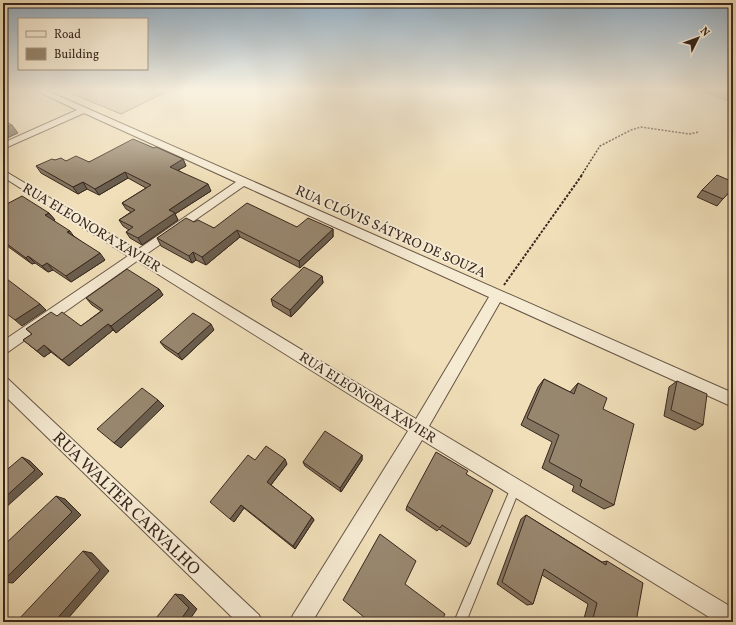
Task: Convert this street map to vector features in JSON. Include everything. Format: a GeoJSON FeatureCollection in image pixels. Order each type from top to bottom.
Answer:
{"type":"FeatureCollection","features":[{"type":"Feature","properties":{"kind":"street"},"geometry":{"type":"LineString","coordinates":[[3,146],[66,118]]}},
{"type":"Feature","properties":{"kind":"street","name":"RUA CLÓVIS SÁTYRO DE SOUZA"},"geometry":{"type":"LineString","coordinates":[[102,118],[497,296],[733,400]]}},
{"type":"Feature","properties":{"kind":"street","name":"RUA ELEONORA XAVIER"},"geometry":{"type":"LineString","coordinates":[[3,173],[139,255],[515,488],[733,620]]}},
{"type":"Feature","properties":{"kind":"street"},"geometry":{"type":"LineString","coordinates":[[3,348],[244,181]]}},
{"type":"Feature","properties":{"kind":"street"},"geometry":{"type":"LineString","coordinates":[[300,622],[419,429],[497,296]]}},
{"type":"Feature","properties":{"kind":"street","name":"RUA WALTER CARVALHO"},"geometry":{"type":"LineString","coordinates":[[3,384],[252,622]]}},
{"type":"Feature","properties":{"kind":"lane"},"geometry":{"type":"LineString","coordinates":[[460,622],[515,488]]}},
{"type":"Feature","properties":{"kind":"path"},"geometry":{"type":"LineString","coordinates":[[497,296],[572,191],[600,146],[631,130],[641,127],[689,134],[699,132]]}},
{"type":"Feature","properties":{"kind":"building"},"geometry":{"type":"Polygon","coordinates":[[[3,120],[12,125],[3,128],[3,120]]]}},
{"type":"Feature","properties":{"kind":"building"},"geometry":{"type":"Polygon","coordinates":[[[133,139],[183,159],[170,167],[208,184],[169,210],[175,213],[138,238],[126,232],[133,227],[119,220],[135,210],[122,203],[151,185],[125,172],[95,189],[83,182],[73,187],[36,166],[52,159],[55,160],[61,158],[66,161],[76,156],[89,162],[133,139]]]}},
{"type":"Feature","properties":{"kind":"building"},"geometry":{"type":"Polygon","coordinates":[[[717,175],[731,181],[733,178],[733,188],[723,199],[702,190],[717,175]]]}},
{"type":"Feature","properties":{"kind":"building"},"geometry":{"type":"Polygon","coordinates":[[[22,196],[49,213],[45,215],[70,231],[67,232],[100,253],[66,276],[47,263],[42,266],[28,256],[26,258],[3,241],[3,206],[22,196]]]}},
{"type":"Feature","properties":{"kind":"building"},"geometry":{"type":"Polygon","coordinates":[[[247,203],[297,227],[308,218],[333,229],[299,261],[237,230],[202,257],[193,252],[189,256],[157,238],[186,218],[194,222],[198,220],[214,228],[247,203]]]}},
{"type":"Feature","properties":{"kind":"building"},"geometry":{"type":"Polygon","coordinates":[[[304,267],[322,276],[290,310],[271,299],[304,267]]]}},
{"type":"Feature","properties":{"kind":"building"},"geometry":{"type":"Polygon","coordinates":[[[127,269],[159,289],[111,326],[108,324],[62,360],[44,345],[37,351],[23,340],[32,334],[26,329],[51,312],[57,316],[62,312],[81,326],[103,310],[86,298],[127,269]]]}},
{"type":"Feature","properties":{"kind":"building"},"geometry":{"type":"Polygon","coordinates":[[[3,276],[40,304],[15,320],[3,311],[3,276]]]}},
{"type":"Feature","properties":{"kind":"building"},"geometry":{"type":"Polygon","coordinates":[[[193,313],[211,324],[178,354],[160,342],[193,313]]]}},
{"type":"Feature","properties":{"kind":"building"},"geometry":{"type":"Polygon","coordinates":[[[544,379],[574,394],[578,383],[607,398],[603,409],[634,424],[614,505],[580,486],[582,480],[549,462],[559,435],[527,418],[544,379]]]}},
{"type":"Feature","properties":{"kind":"building"},"geometry":{"type":"Polygon","coordinates":[[[677,381],[707,394],[703,425],[671,410],[677,381]]]}},
{"type":"Feature","properties":{"kind":"building"},"geometry":{"type":"Polygon","coordinates":[[[142,388],[158,400],[114,443],[97,429],[142,388]]]}},
{"type":"Feature","properties":{"kind":"building"},"geometry":{"type":"Polygon","coordinates":[[[325,431],[362,455],[340,488],[303,462],[325,431]]]}},
{"type":"Feature","properties":{"kind":"building"},"geometry":{"type":"Polygon","coordinates":[[[266,446],[285,459],[267,482],[312,517],[293,546],[241,505],[230,519],[210,502],[248,455],[255,460],[266,446]]]}},
{"type":"Feature","properties":{"kind":"building"},"geometry":{"type":"Polygon","coordinates":[[[436,452],[468,471],[466,474],[493,490],[470,544],[442,525],[440,528],[407,506],[436,452]]]}},
{"type":"Feature","properties":{"kind":"building"},"geometry":{"type":"Polygon","coordinates":[[[22,457],[35,470],[3,499],[3,473],[22,457]]]}},
{"type":"Feature","properties":{"kind":"building"},"geometry":{"type":"Polygon","coordinates":[[[56,496],[72,512],[3,581],[3,546],[56,496]]]}},
{"type":"Feature","properties":{"kind":"building"},"geometry":{"type":"Polygon","coordinates":[[[526,515],[606,565],[607,561],[643,583],[636,622],[592,622],[597,603],[544,569],[533,604],[502,582],[526,515]]]}},
{"type":"Feature","properties":{"kind":"building"},"geometry":{"type":"Polygon","coordinates":[[[380,534],[416,561],[405,584],[445,614],[441,622],[370,622],[343,600],[380,534]]]}},
{"type":"Feature","properties":{"kind":"building"},"geometry":{"type":"Polygon","coordinates":[[[83,551],[100,570],[54,622],[20,622],[18,620],[83,551]]]}},
{"type":"Feature","properties":{"kind":"building"},"geometry":{"type":"Polygon","coordinates":[[[175,594],[189,608],[179,622],[153,622],[175,594]]]}}]}
